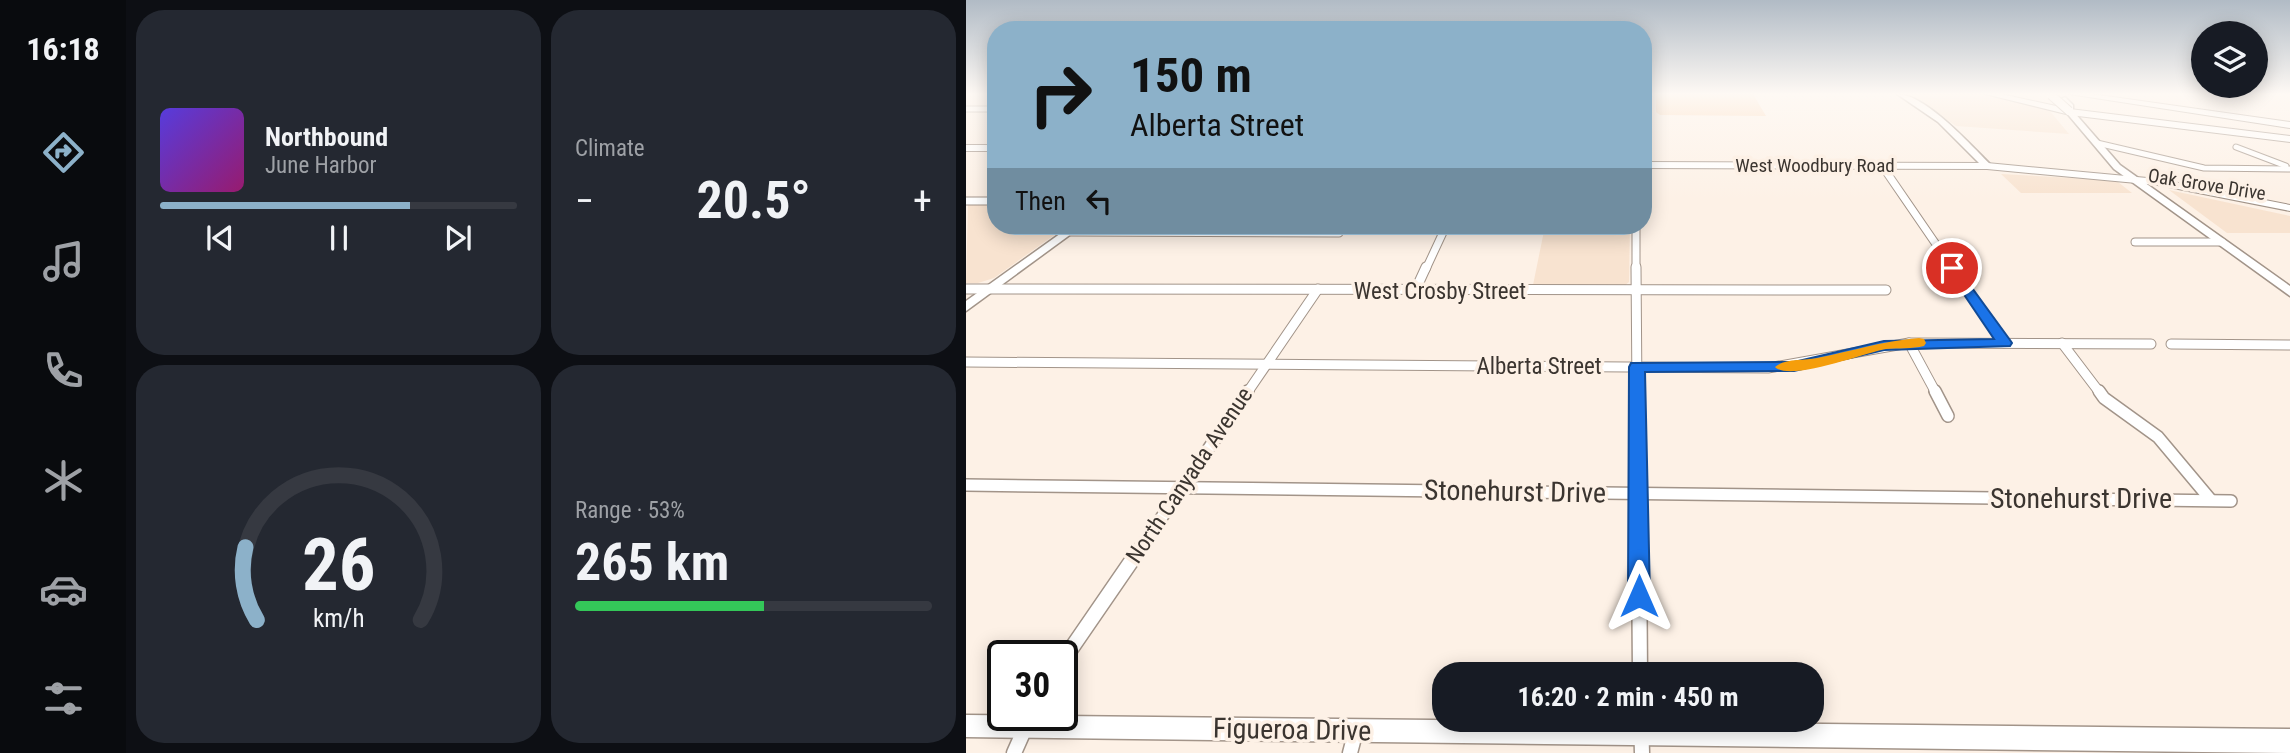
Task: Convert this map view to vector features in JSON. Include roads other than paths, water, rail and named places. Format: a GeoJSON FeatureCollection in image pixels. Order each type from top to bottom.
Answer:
{"type":"FeatureCollection","features":[{"type":"Feature","properties":{"kind":"highway"},"geometry":{"type":"LineString","coordinates":[[2213,129],[2290,139]]}},
{"type":"Feature","properties":{"kind":"main road"},"geometry":{"type":"LineString","coordinates":[[966,146],[987,146]]}},
{"type":"Feature","properties":{"kind":"main road","name":"West Woodbury Road"},"geometry":{"type":"LineString","coordinates":[[1652,165],[2033,166],[2123,171]]}},
{"type":"Feature","properties":{"kind":"main road","name":"West Woodbury Road"},"geometry":{"type":"LineString","coordinates":[[1987,166],[2134,179]]}},
{"type":"Feature","properties":{"kind":"main road","name":"Oak Grove Drive"},"geometry":{"type":"LineString","coordinates":[[2123,171],[2290,199]]}},
{"type":"Feature","properties":{"kind":"main road","name":"Oak Grove Drive"},"geometry":{"type":"LineString","coordinates":[[2134,179],[2290,208]]}},
{"type":"Feature","properties":{"kind":"street"},"geometry":{"type":"LineString","coordinates":[[1950,129],[1987,166]]}},
{"type":"Feature","properties":{"kind":"street"},"geometry":{"type":"LineString","coordinates":[[2085,129],[2123,171],[2290,292]]}},
{"type":"Feature","properties":{"kind":"street"},"geometry":{"type":"LineString","coordinates":[[2096,143],[2197,167],[2290,168]]}},
{"type":"Feature","properties":{"kind":"street"},"geometry":{"type":"LineString","coordinates":[[2236,147],[2290,168]]}},
{"type":"Feature","properties":{"kind":"street"},"geometry":{"type":"LineString","coordinates":[[1882,166],[2004,343]]}},
{"type":"Feature","properties":{"kind":"street"},"geometry":{"type":"LineString","coordinates":[[966,201],[987,201]]}},
{"type":"Feature","properties":{"kind":"street"},"geometry":{"type":"LineString","coordinates":[[966,307],[1066,235]]}},
{"type":"Feature","properties":{"kind":"street"},"geometry":{"type":"LineString","coordinates":[[1415,291],[1442,235]]}},
{"type":"Feature","properties":{"kind":"street"},"geometry":{"type":"LineString","coordinates":[[1636,235],[1640,662]]}},
{"type":"Feature","properties":{"kind":"street"},"geometry":{"type":"LineString","coordinates":[[2135,242],[2222,242]]}},
{"type":"Feature","properties":{"kind":"street","name":"West Crosby Street"},"geometry":{"type":"LineString","coordinates":[[966,289],[1886,290]]}},
{"type":"Feature","properties":{"kind":"street","name":"North Canyada Avenue"},"geometry":{"type":"LineString","coordinates":[[1077,640],[1318,289]]}},
{"type":"Feature","properties":{"kind":"street"},"geometry":{"type":"LineString","coordinates":[[1909,343],[1948,416]]}},
{"type":"Feature","properties":{"kind":"street","name":"Alberta Street"},"geometry":{"type":"LineString","coordinates":[[966,362],[1794,367],[1884,345],[1909,343],[2151,344]]}},
{"type":"Feature","properties":{"kind":"street"},"geometry":{"type":"LineString","coordinates":[[2062,344],[2104,398],[2158,438],[2210,499]]}},
{"type":"Feature","properties":{"kind":"street"},"geometry":{"type":"LineString","coordinates":[[2171,344],[2290,345]]}},
{"type":"Feature","properties":{"kind":"street","name":"Stonehurst Drive"},"geometry":{"type":"LineString","coordinates":[[966,485],[2231,501]]}},
{"type":"Feature","properties":{"kind":"street","name":"Figueroa Drive"},"geometry":{"type":"LineString","coordinates":[[1078,722],[1642,736],[2290,741]]}},
{"type":"Feature","properties":{"kind":"street","name":"Figueroa Drive"},"geometry":{"type":"LineString","coordinates":[[966,726],[987,724]]}},
{"type":"Feature","properties":{"kind":"street"},"geometry":{"type":"LineString","coordinates":[[1350,753],[1356,730]]}},
{"type":"Feature","properties":{"kind":"street"},"geometry":{"type":"LineString","coordinates":[[1014,753],[1024,731]]}}]}
